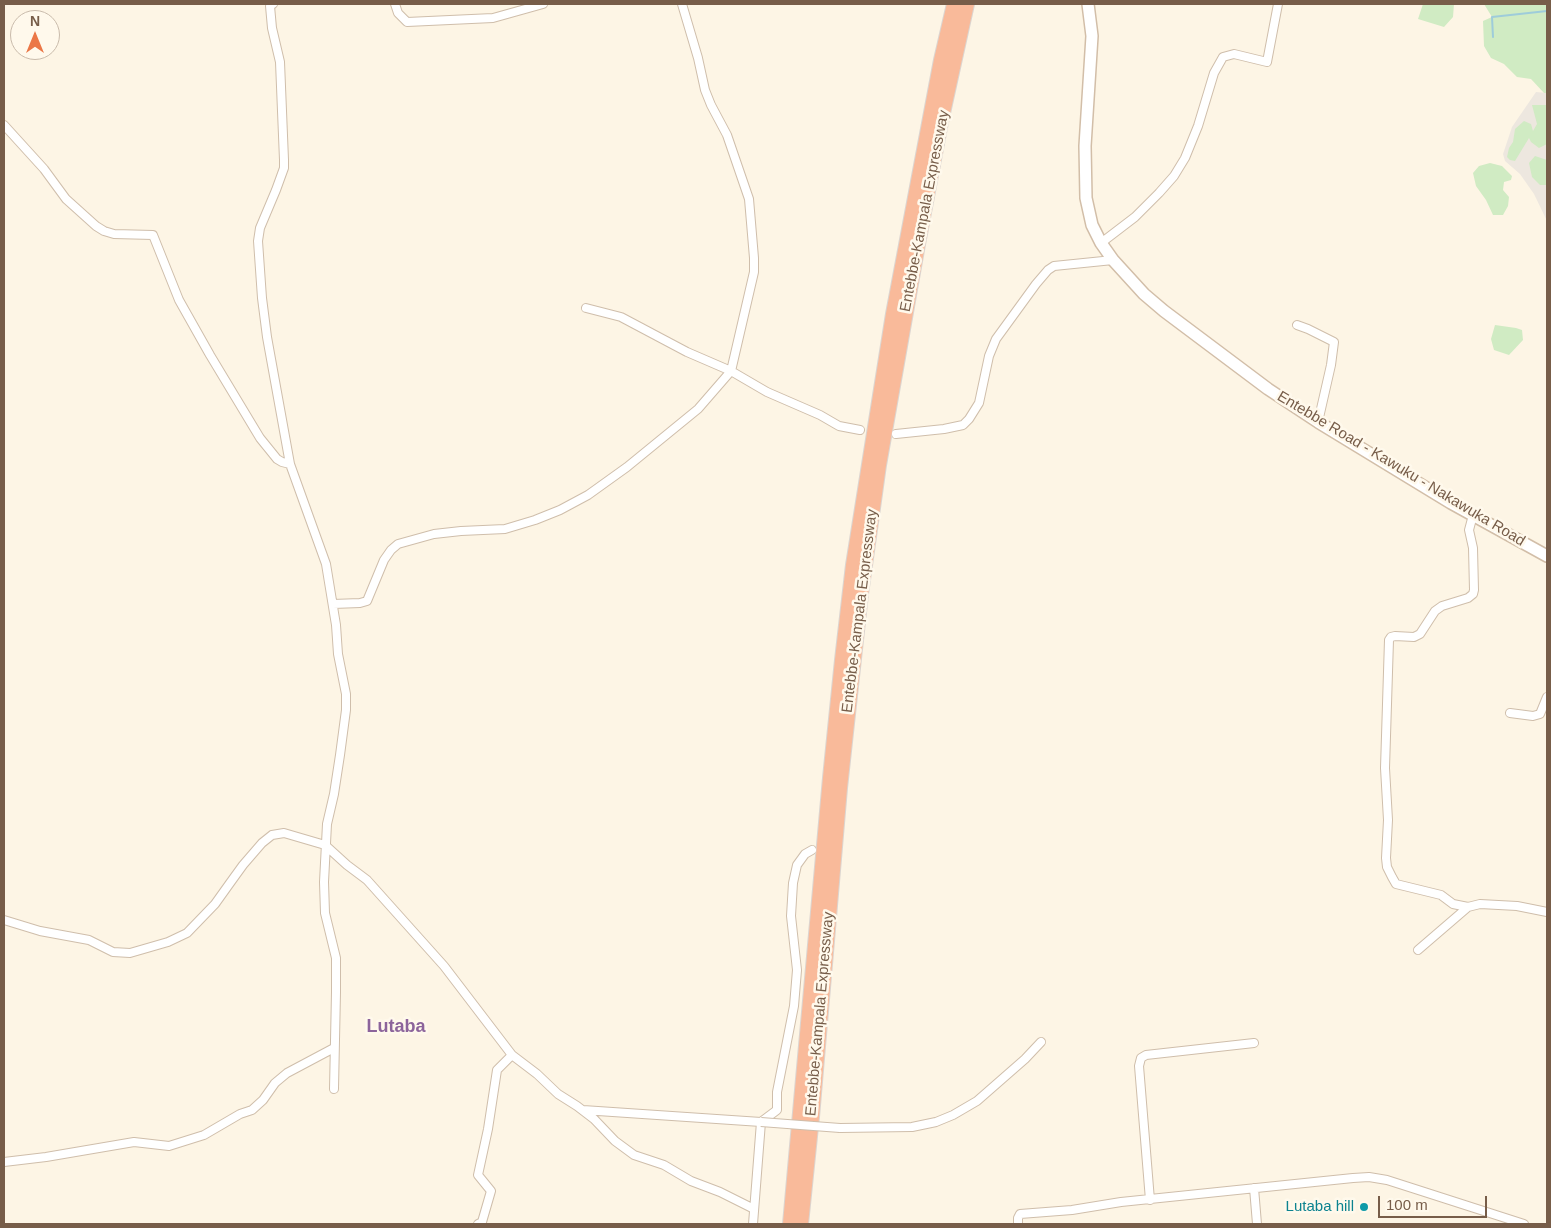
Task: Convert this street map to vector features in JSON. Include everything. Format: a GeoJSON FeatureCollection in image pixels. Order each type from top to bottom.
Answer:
{"type":"FeatureCollection","features":[{"type":"Feature","properties":{"kind":"highway","name":"Entebbe-Kampala Expressway"},"geometry":{"type":"LineString","coordinates":[[790,1224],[830,778],[854,565],[893,314],[941,60],[954,4]]}},
{"type":"Feature","properties":{"kind":"highway","name":"Entebbe-Kampala Expressway"},"geometry":{"type":"LineString","coordinates":[[801,1224],[813,1107],[840,788],[861,594],[878,474],[921,225],[967,4]]}},
{"type":"Feature","properties":{"kind":"main road","name":"Entebbe Road - Kawuku - Nakawuka Road"},"geometry":{"type":"LineString","coordinates":[[1088,4],[1092,36],[1085,146],[1085,185],[1092,225],[1101,243],[1113,260],[1144,294],[1164,311],[1268,389],[1318,422],[1473,515],[1547,556]]}},
{"type":"Feature","properties":{"kind":"street"},"geometry":{"type":"LineString","coordinates":[[273,4],[270,6],[272,28],[280,62],[284,168],[260,228],[258,241],[262,298],[267,337],[290,464],[326,564],[336,625],[338,654],[346,694],[346,710],[340,755],[325,845],[325,913],[336,958],[334,1089]]}},
{"type":"Feature","properties":{"kind":"street"},"geometry":{"type":"LineString","coordinates":[[395,4],[398,13],[407,22],[493,18],[543,4]]}},
{"type":"Feature","properties":{"kind":"street"},"geometry":{"type":"LineString","coordinates":[[332,604],[367,601],[384,560],[398,544],[434,534],[505,529],[560,510],[588,495],[627,467],[698,409],[731,371],[754,272],[749,200],[727,135],[708,98],[682,4]]}},
{"type":"Feature","properties":{"kind":"street"},"geometry":{"type":"LineString","coordinates":[[1101,243],[1135,217],[1159,194],[1174,176],[1185,158],[1198,126],[1214,73],[1223,57],[1234,54],[1267,62],[1278,4]]}},
{"type":"Feature","properties":{"kind":"street"},"geometry":{"type":"LineString","coordinates":[[4,126],[44,169],[66,199],[96,226],[114,234],[153,235],[179,300],[210,355],[260,438],[277,459],[290,464]]}},
{"type":"Feature","properties":{"kind":"street"},"geometry":{"type":"LineString","coordinates":[[896,434],[944,430],[963,425],[970,419],[979,404],[989,356],[996,339],[1048,270],[1054,266],[1113,260]]}},
{"type":"Feature","properties":{"kind":"street"},"geometry":{"type":"LineString","coordinates":[[586,308],[621,317],[687,352],[731,371],[767,392],[820,415],[839,426],[860,430]]}},
{"type":"Feature","properties":{"kind":"street"},"geometry":{"type":"LineString","coordinates":[[1297,326],[1308,329],[1334,342],[1331,365],[1318,422]]}},
{"type":"Feature","properties":{"kind":"street"},"geometry":{"type":"LineString","coordinates":[[1468,908],[1453,904],[1441,895],[1396,884],[1387,867],[1386,858],[1388,820],[1385,768],[1389,640],[1395,636],[1414,637],[1420,634],[1435,611],[1442,606],[1468,598],[1473,594],[1473,548],[1468,530],[1473,515]]}},
{"type":"Feature","properties":{"kind":"street"},"geometry":{"type":"LineString","coordinates":[[1510,712],[1533,716],[1540,714],[1547,697]]}},
{"type":"Feature","properties":{"kind":"street"},"geometry":{"type":"LineString","coordinates":[[4,920],[33,929],[89,940],[113,952],[130,953],[159,945],[187,933],[202,920],[243,865],[262,843],[272,835],[284,832],[325,845],[347,865],[368,880],[444,966],[512,1055],[537,1074],[558,1094],[583,1110],[624,1148],[634,1154],[664,1165],[691,1181],[720,1192],[754,1209]]}},
{"type":"Feature","properties":{"kind":"street"},"geometry":{"type":"LineString","coordinates":[[753,1224],[761,1122],[777,1110],[778,1092],[794,1006],[797,970],[791,916],[793,883],[798,865],[805,854],[812,850]]}},
{"type":"Feature","properties":{"kind":"street"},"geometry":{"type":"LineString","coordinates":[[1418,950],[1468,908],[1480,904],[1517,906],[1547,912]]}},
{"type":"Feature","properties":{"kind":"street"},"geometry":{"type":"LineString","coordinates":[[583,1110],[840,1128],[912,1127],[936,1122],[953,1115],[977,1101],[1025,1059],[1041,1042]]}},
{"type":"Feature","properties":{"kind":"street"},"geometry":{"type":"LineString","coordinates":[[1150,1200],[1139,1066],[1141,1058],[1146,1055],[1254,1042]]}},
{"type":"Feature","properties":{"kind":"street"},"geometry":{"type":"LineString","coordinates":[[4,1162],[134,1142],[169,1146],[204,1135],[240,1114],[252,1110],[263,1100],[275,1083],[287,1073],[334,1048]]}},
{"type":"Feature","properties":{"kind":"street"},"geometry":{"type":"LineString","coordinates":[[478,1224],[482,1222],[491,1191],[478,1175],[497,1070],[512,1055]]}},
{"type":"Feature","properties":{"kind":"street"},"geometry":{"type":"LineString","coordinates":[[1018,1224],[1020,1214],[1072,1210],[1121,1202],[1369,1177],[1387,1180],[1524,1224]]}},
{"type":"Feature","properties":{"kind":"street"},"geometry":{"type":"LineString","coordinates":[[1254,1188],[1256,1224]]}},
{"type":"Feature","properties":{"kind":"shaded area"},"geometry":{"type":"Polygon","coordinates":[[[1536,92],[1547,93],[1547,221],[1534,194],[1520,174],[1505,161],[1503,154],[1512,127],[1536,92]]]}},
{"type":"Feature","properties":{"kind":"green space"},"geometry":{"type":"Polygon","coordinates":[[[1423,4],[1454,4],[1453,17],[1444,27],[1418,19],[1423,4]]]}},
{"type":"Feature","properties":{"kind":"green space"},"geometry":{"type":"Polygon","coordinates":[[[1484,4],[1547,4],[1547,93],[1544,93],[1531,79],[1517,77],[1504,64],[1491,58],[1484,46],[1483,21],[1492,17],[1484,4]]]}},
{"type":"Feature","properties":{"kind":"green space"},"geometry":{"type":"Polygon","coordinates":[[[1532,105],[1547,105],[1547,144],[1539,148],[1529,138],[1515,161],[1510,160],[1507,157],[1513,142],[1515,129],[1524,121],[1531,124],[1533,131],[1537,124],[1532,105]]]}},
{"type":"Feature","properties":{"kind":"green space"},"geometry":{"type":"Polygon","coordinates":[[[1535,156],[1547,160],[1547,185],[1540,185],[1532,177],[1529,163],[1535,156]]]}},
{"type":"Feature","properties":{"kind":"green space"},"geometry":{"type":"Polygon","coordinates":[[[1490,163],[1502,166],[1512,176],[1511,180],[1504,182],[1503,190],[1509,197],[1508,206],[1503,215],[1493,215],[1486,200],[1476,186],[1473,173],[1479,166],[1490,163]]]}},
{"type":"Feature","properties":{"kind":"green space"},"geometry":{"type":"Polygon","coordinates":[[[1495,325],[1522,330],[1523,340],[1509,355],[1494,350],[1491,339],[1495,325]]]}},
{"type":"Feature","properties":{"kind":"waterway"},"geometry":{"type":"LineString","coordinates":[[1493,37],[1492,17],[1547,11]]}},
{"type":"Feature","properties":{"kind":"place","name":"Lutaba hill"},"geometry":{"type":"Point","coordinates":[1364,1207]}},
{"type":"Feature","properties":{"kind":"district","name":"Lutaba"},"geometry":{"type":"Point","coordinates":[396,1027]}}]}
